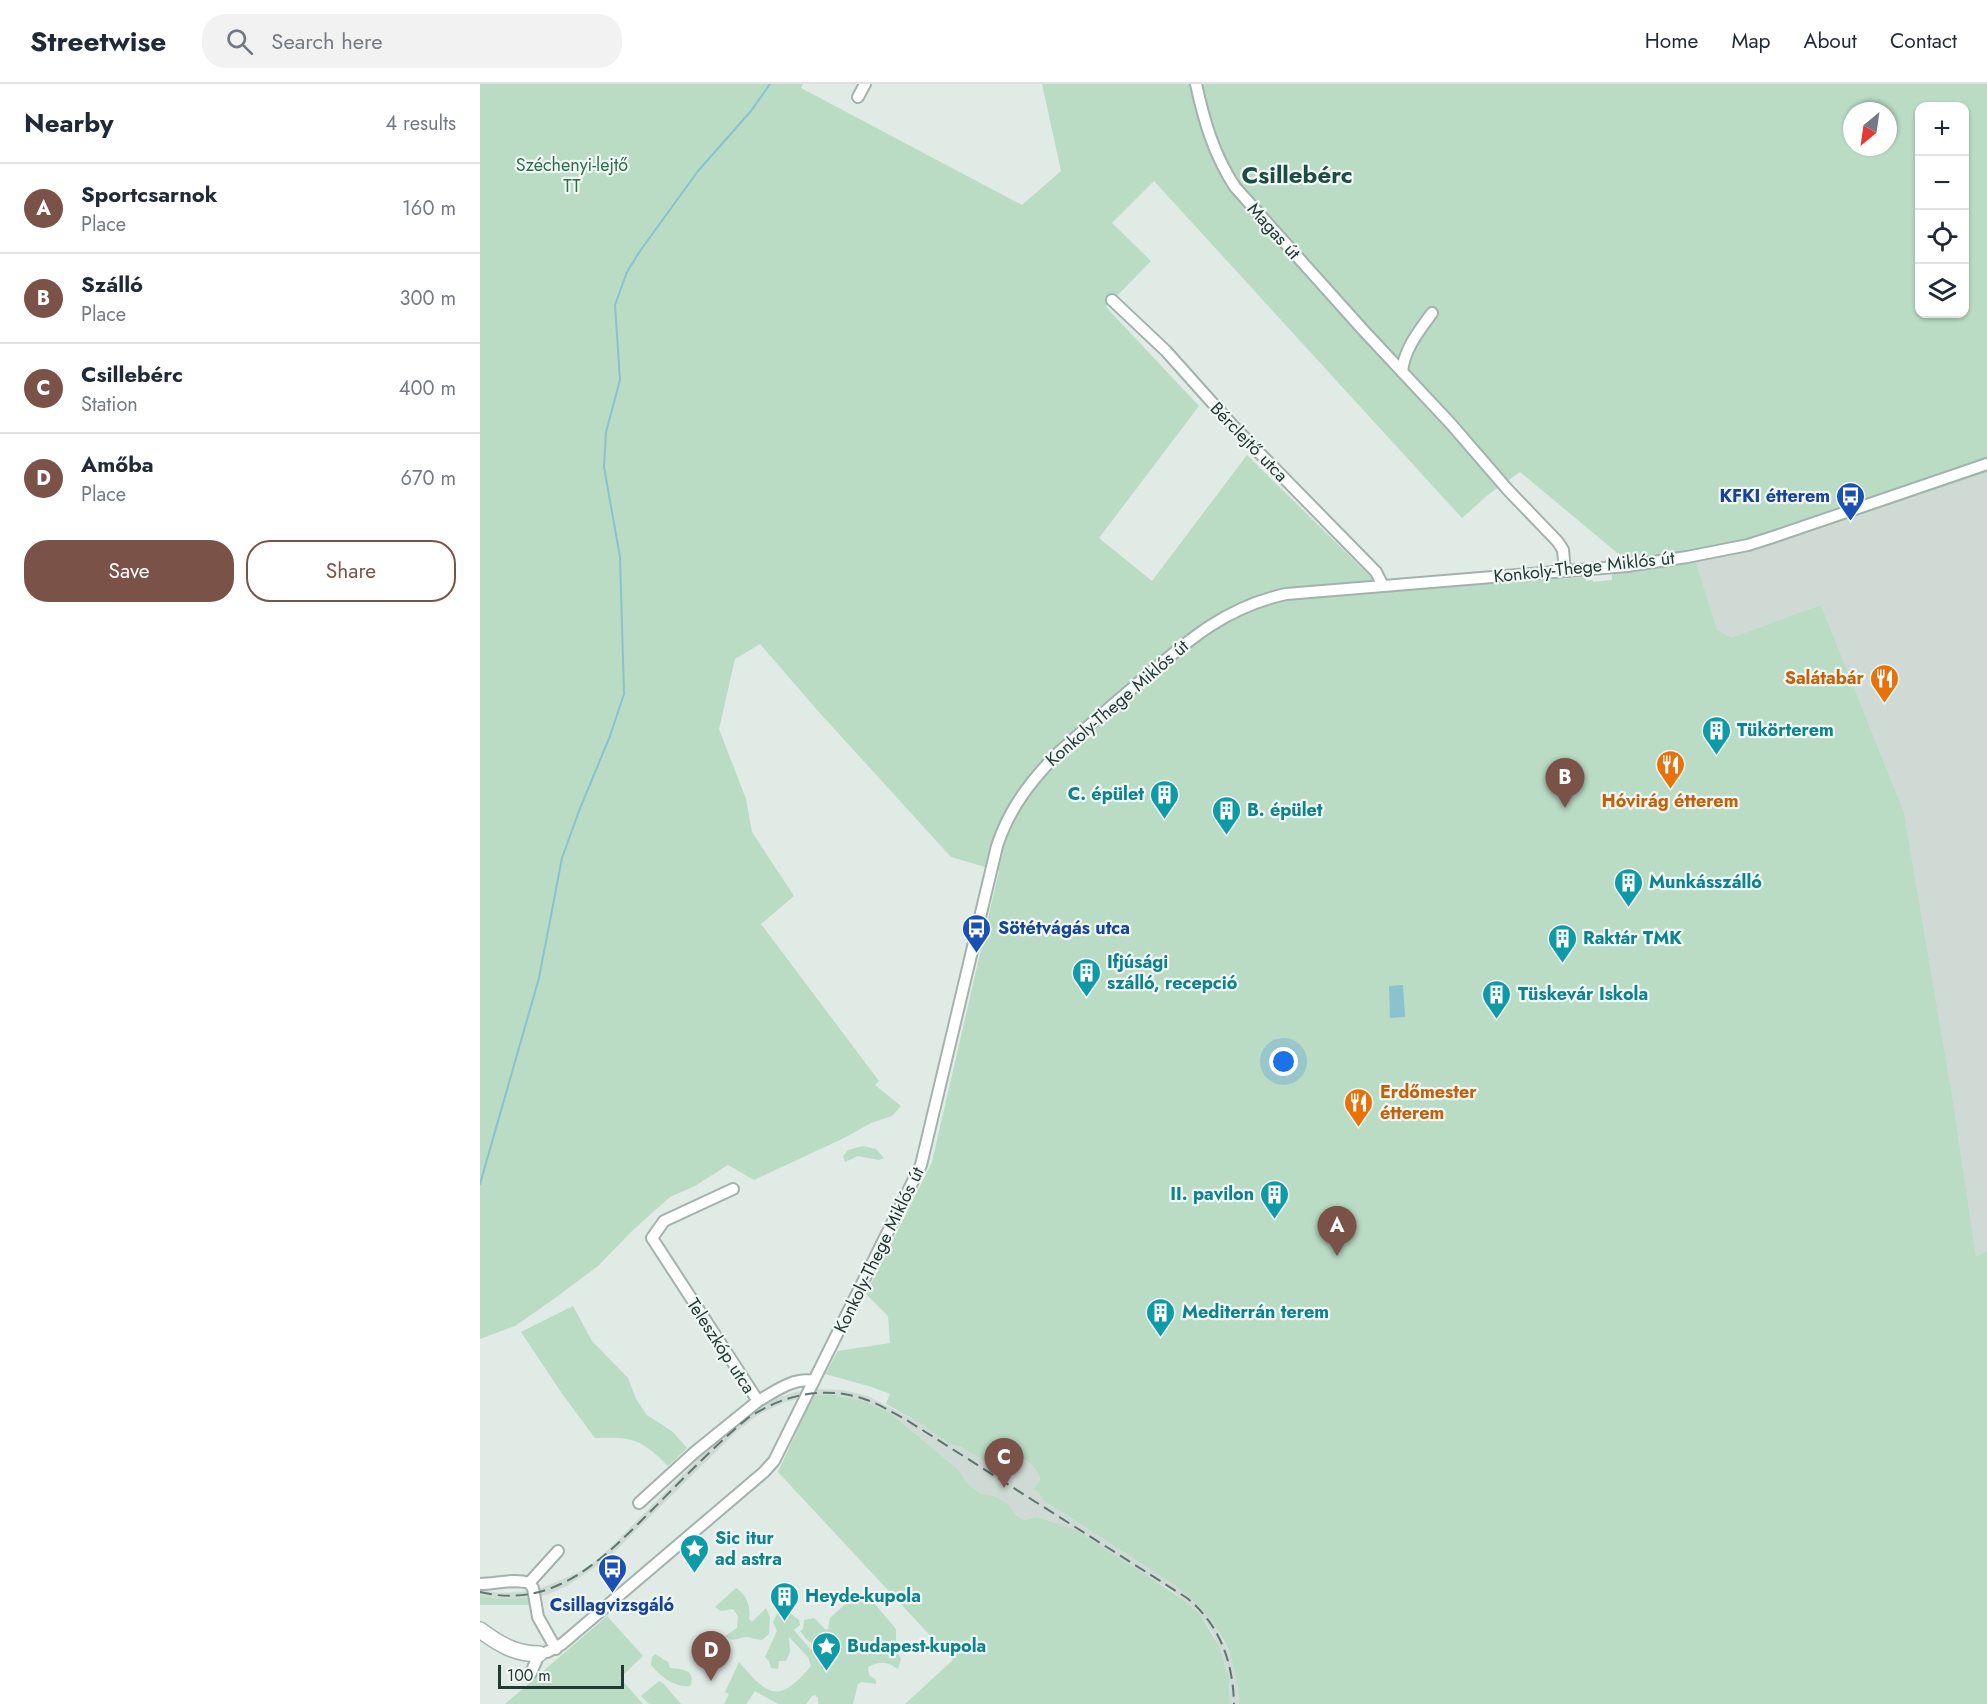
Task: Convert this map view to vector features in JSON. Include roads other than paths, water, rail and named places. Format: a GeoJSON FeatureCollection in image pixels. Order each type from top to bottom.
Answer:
{"type":"FeatureCollection","features":[{"type":"Feature","properties":{"kind":"street"},"geometry":{"type":"LineString","coordinates":[[858,97],[865,84]]}},
{"type":"Feature","properties":{"kind":"street","name":"Magas út"},"geometry":{"type":"LineString","coordinates":[[1196,84],[1212,142],[1223,169],[1235,187],[1451,424],[1508,490],[1558,542],[1563,550],[1565,571]]}},
{"type":"Feature","properties":{"kind":"street","name":"Bérclejtő utca"},"geometry":{"type":"LineString","coordinates":[[1112,300],[1166,351],[1234,427],[1376,572],[1383,586]]}},
{"type":"Feature","properties":{"kind":"street"},"geometry":{"type":"LineString","coordinates":[[1402,372],[1405,355],[1432,313]]}},
{"type":"Feature","properties":{"kind":"street"},"geometry":{"type":"LineString","coordinates":[[1388,357],[1405,355]]}},
{"type":"Feature","properties":{"kind":"street","name":"Konkoly-Thege Miklós út"},"geometry":{"type":"LineString","coordinates":[[539,1654],[556,1649],[770,1467],[921,1165],[1003,827],[1026,788],[1045,766],[1075,737],[1193,636],[1226,615],[1263,599],[1286,594],[1658,562],[1748,545],[1987,464]]}},
{"type":"Feature","properties":{"kind":"street","name":"Teleszkóp utca"},"geometry":{"type":"LineString","coordinates":[[732,1189],[664,1221],[652,1238],[758,1401],[790,1383],[805,1379],[814,1381]]}},
{"type":"Feature","properties":{"kind":"street"},"geometry":{"type":"LineString","coordinates":[[639,1503],[695,1452],[758,1401]]}},
{"type":"Feature","properties":{"kind":"street"},"geometry":{"type":"LineString","coordinates":[[529,1583],[558,1551]]}},
{"type":"Feature","properties":{"kind":"street"},"geometry":{"type":"LineString","coordinates":[[480,1584],[500,1584],[513,1581],[529,1583],[533,1588],[538,1617],[556,1649]]}},
{"type":"Feature","properties":{"kind":"street"},"geometry":{"type":"LineString","coordinates":[[480,1630],[498,1644],[510,1649],[521,1653],[539,1654],[531,1673]]}},
{"type":"Feature","properties":{"kind":"water"},"geometry":{"type":"Polygon","coordinates":[[[1403,985],[1405,1017],[1390,1018],[1389,986],[1403,985]]]}},
{"type":"Feature","properties":{"kind":"waterway"},"geometry":{"type":"LineString","coordinates":[[480,1184],[539,978],[562,858],[624,694],[620,557],[604,467],[606,432],[620,380],[615,305],[627,272],[640,251],[698,171],[751,111],[770,84]]}},
{"type":"Feature","properties":{"kind":"railway"},"geometry":{"type":"LineString","coordinates":[[480,1592],[506,1596],[531,1594],[574,1577],[613,1548],[710,1452],[748,1418],[776,1403],[806,1394],[852,1395],[905,1419],[1187,1598],[1208,1620],[1222,1645],[1231,1674],[1234,1704]]}},
{"type":"Feature","properties":{"kind":"place","name":"KFKI étterem"},"geometry":{"type":"Point","coordinates":[1851,522]}},
{"type":"Feature","properties":{"kind":"place","name":"Salátabár"},"geometry":{"type":"Point","coordinates":[1885,704]}},
{"type":"Feature","properties":{"kind":"place","name":"Tükörterem"},"geometry":{"type":"Point","coordinates":[1716,756]}},
{"type":"Feature","properties":{"kind":"place","name":"Hóvirág étterem"},"geometry":{"type":"Point","coordinates":[1670,790]}},
{"type":"Feature","properties":{"kind":"place","name":"Szálló"},"geometry":{"type":"Point","coordinates":[1565,808]}},
{"type":"Feature","properties":{"kind":"place","name":"C. épület"},"geometry":{"type":"Point","coordinates":[1165,820]}},
{"type":"Feature","properties":{"kind":"place","name":"B. épület"},"geometry":{"type":"Point","coordinates":[1226,836]}},
{"type":"Feature","properties":{"kind":"place","name":"Munkásszálló"},"geometry":{"type":"Point","coordinates":[1628,908]}},
{"type":"Feature","properties":{"kind":"place","name":"Sötétvágás utca"},"geometry":{"type":"Point","coordinates":[977,954]}},
{"type":"Feature","properties":{"kind":"place","name":"Raktár TMK"},"geometry":{"type":"Point","coordinates":[1562,964]}},
{"type":"Feature","properties":{"kind":"place","name":"Ifjúsági szálló, recepció"},"geometry":{"type":"Point","coordinates":[1086,998]}},
{"type":"Feature","properties":{"kind":"place","name":"Tüskevár Iskola"},"geometry":{"type":"Point","coordinates":[1497,1020]}},
{"type":"Feature","properties":{"kind":"place","name":"Erdőmester étterem"},"geometry":{"type":"Point","coordinates":[1359,1128]}},
{"type":"Feature","properties":{"kind":"place","name":"II. pavilon"},"geometry":{"type":"Point","coordinates":[1275,1220]}},
{"type":"Feature","properties":{"kind":"place","name":"Sportcsarnok"},"geometry":{"type":"Point","coordinates":[1337,1256]}},
{"type":"Feature","properties":{"kind":"place","name":"Mediterrán terem"},"geometry":{"type":"Point","coordinates":[1161,1338]}},
{"type":"Feature","properties":{"kind":"place","name":"Csillebérc"},"geometry":{"type":"Point","coordinates":[1004,1488]}},
{"type":"Feature","properties":{"kind":"place","name":"Sic itur ad astra"},"geometry":{"type":"Point","coordinates":[694,1574]}},
{"type":"Feature","properties":{"kind":"place","name":"Csillagvizsgáló"},"geometry":{"type":"Point","coordinates":[612,1594]}},
{"type":"Feature","properties":{"kind":"place","name":"Heyde-kupola"},"geometry":{"type":"Point","coordinates":[784,1622]}},
{"type":"Feature","properties":{"kind":"place","name":"Budapest-kupola"},"geometry":{"type":"Point","coordinates":[826,1672]}},
{"type":"Feature","properties":{"kind":"place","name":"Amőba"},"geometry":{"type":"Point","coordinates":[711,1681]}},
{"type":"Feature","properties":{"kind":"district","name":"Csillebérc"},"geometry":{"type":"Point","coordinates":[1297,174]}},
{"type":"Feature","properties":{"kind":"park label","name":"Széchenyi-lejtő TT"},"geometry":{"type":"Point","coordinates":[572,175]}}]}
